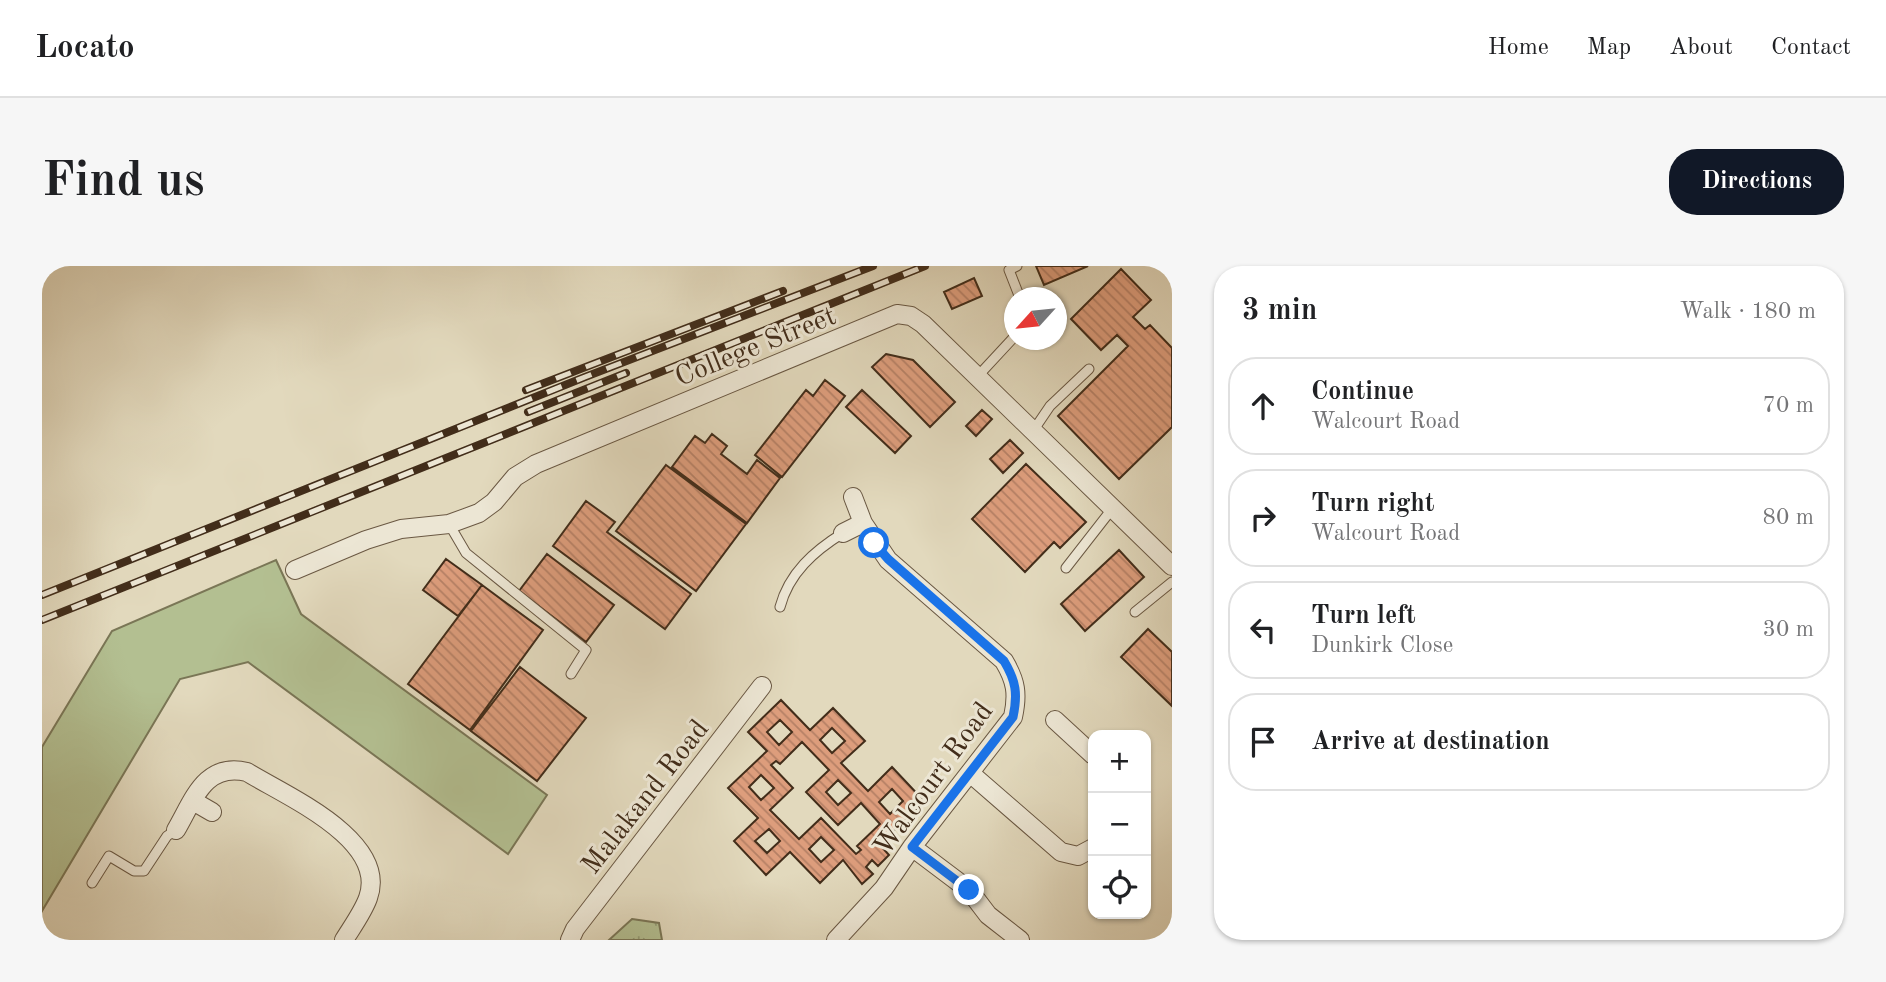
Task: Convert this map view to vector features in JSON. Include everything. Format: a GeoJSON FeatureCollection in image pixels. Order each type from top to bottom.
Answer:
{"type":"FeatureCollection","features":[{"type":"Feature","properties":{"kind":"street","name":"College Street"},"geometry":{"type":"LineString","coordinates":[[295,570],[366,540],[401,529],[449,524],[479,513],[494,502],[515,477],[536,464],[897,314],[911,316],[923,324],[1172,565]]}},
{"type":"Feature","properties":{"kind":"street","name":"Walcourt Road"},"geometry":{"type":"LineString","coordinates":[[836,940],[884,888],[912,847],[971,774],[1013,717],[1017,699],[1015,680],[1004,661],[888,559],[863,523],[853,497]]}},
{"type":"Feature","properties":{"kind":"street"},"geometry":{"type":"LineString","coordinates":[[843,533],[863,523]]}},
{"type":"Feature","properties":{"kind":"street","name":"Malakand Road"},"geometry":{"type":"LineString","coordinates":[[570,940],[575,929],[762,686]]}},
{"type":"Feature","properties":{"kind":"street"},"geometry":{"type":"LineString","coordinates":[[1055,720],[1088,750]]}},
{"type":"Feature","properties":{"kind":"street"},"geometry":{"type":"LineString","coordinates":[[176,830],[204,783],[218,772],[232,768],[247,772],[336,827],[358,845],[367,861],[370,880],[369,897],[344,940]]}},
{"type":"Feature","properties":{"kind":"street"},"geometry":{"type":"LineString","coordinates":[[971,774],[1061,852],[1078,856],[1088,851]]}},
{"type":"Feature","properties":{"kind":"street"},"geometry":{"type":"LineString","coordinates":[[193,801],[212,812]]}},
{"type":"Feature","properties":{"kind":"street"},"geometry":{"type":"LineString","coordinates":[[912,847],[969,890],[988,915],[1020,940]]}},
{"type":"Feature","properties":{"kind":"lane"},"geometry":{"type":"LineString","coordinates":[[1016,287],[1009,270],[1017,266]]}},
{"type":"Feature","properties":{"kind":"lane"},"geometry":{"type":"LineString","coordinates":[[977,377],[1004,347]]}},
{"type":"Feature","properties":{"kind":"lane"},"geometry":{"type":"LineString","coordinates":[[1033,431],[1050,406],[1089,369]]}},
{"type":"Feature","properties":{"kind":"lane"},"geometry":{"type":"LineString","coordinates":[[1066,568],[1112,509]]}},
{"type":"Feature","properties":{"kind":"lane"},"geometry":{"type":"LineString","coordinates":[[449,524],[466,553],[586,650],[571,674]]}},
{"type":"Feature","properties":{"kind":"lane"},"geometry":{"type":"LineString","coordinates":[[780,607],[785,592],[802,565],[822,546],[843,533]]}},
{"type":"Feature","properties":{"kind":"lane"},"geometry":{"type":"LineString","coordinates":[[1135,612],[1172,582]]}},
{"type":"Feature","properties":{"kind":"lane"},"geometry":{"type":"LineString","coordinates":[[92,883],[109,856],[134,871],[144,871],[167,836],[176,830]]}},
{"type":"Feature","properties":{"kind":"green space"},"geometry":{"type":"Polygon","coordinates":[[[276,560],[301,614],[547,795],[508,854],[248,662],[180,679],[42,911],[42,747],[112,631],[276,560]]]}},
{"type":"Feature","properties":{"kind":"green space"},"geometry":{"type":"Polygon","coordinates":[[[632,919],[659,923],[662,940],[609,940],[632,919]]]}},
{"type":"Feature","properties":{"kind":"building"},"geometry":{"type":"Polygon","coordinates":[[[1036,266],[1088,266],[1044,285],[1036,266]]]}},
{"type":"Feature","properties":{"kind":"building"},"geometry":{"type":"Polygon","coordinates":[[[1121,269],[1151,300],[1133,317],[1145,329],[1150,325],[1172,348],[1172,427],[1119,479],[1058,416],[1128,346],[1117,335],[1101,350],[1071,319],[1121,269]]]}},
{"type":"Feature","properties":{"kind":"building"},"geometry":{"type":"Polygon","coordinates":[[[974,278],[982,296],[952,309],[944,292],[974,278]]]}},
{"type":"Feature","properties":{"kind":"building"},"geometry":{"type":"Polygon","coordinates":[[[886,354],[913,360],[955,402],[930,427],[872,367],[886,354]]]}},
{"type":"Feature","properties":{"kind":"building"},"geometry":{"type":"Polygon","coordinates":[[[825,380],[845,396],[782,477],[755,455],[806,390],[813,396],[825,380]]]}},
{"type":"Feature","properties":{"kind":"building"},"geometry":{"type":"Polygon","coordinates":[[[862,390],[911,436],[895,453],[846,407],[862,390]]]}},
{"type":"Feature","properties":{"kind":"building"},"geometry":{"type":"Polygon","coordinates":[[[982,410],[992,419],[976,436],[966,426],[982,410]]]}},
{"type":"Feature","properties":{"kind":"building"},"geometry":{"type":"Polygon","coordinates":[[[712,434],[727,446],[721,454],[747,474],[757,460],[780,478],[747,523],[672,467],[695,436],[705,443],[712,434]]]}},
{"type":"Feature","properties":{"kind":"building"},"geometry":{"type":"Polygon","coordinates":[[[1010,440],[1023,453],[1003,473],[990,459],[1010,440]]]}},
{"type":"Feature","properties":{"kind":"building"},"geometry":{"type":"Polygon","coordinates":[[[1026,464],[1086,522],[1060,548],[1054,542],[1025,572],[972,519],[1026,464]]]}},
{"type":"Feature","properties":{"kind":"building"},"geometry":{"type":"Polygon","coordinates":[[[666,465],[746,524],[696,591],[616,531],[666,465]]]}},
{"type":"Feature","properties":{"kind":"building"},"geometry":{"type":"Polygon","coordinates":[[[586,501],[615,522],[607,532],[691,594],[665,629],[553,546],[586,501]]]}},
{"type":"Feature","properties":{"kind":"building"},"geometry":{"type":"Polygon","coordinates":[[[1119,550],[1144,577],[1085,631],[1061,604],[1119,550]]]}},
{"type":"Feature","properties":{"kind":"building"},"geometry":{"type":"Polygon","coordinates":[[[547,554],[614,605],[586,642],[519,591],[547,554]]]}},
{"type":"Feature","properties":{"kind":"building"},"geometry":{"type":"Polygon","coordinates":[[[446,559],[482,585],[458,616],[423,590],[446,559]]]}},
{"type":"Feature","properties":{"kind":"building"},"geometry":{"type":"Polygon","coordinates":[[[482,585],[543,630],[470,730],[408,684],[482,585]]]}},
{"type":"Feature","properties":{"kind":"building"},"geometry":{"type":"Polygon","coordinates":[[[1148,629],[1172,652],[1172,706],[1121,657],[1148,629]]]}},
{"type":"Feature","properties":{"kind":"building"},"geometry":{"type":"Polygon","coordinates":[[[520,667],[586,718],[537,781],[471,731],[520,667]]]}},
{"type":"Feature","properties":{"kind":"building"},"geometry":{"type":"Polygon","coordinates":[[[781,700],[810,730],[833,708],[865,741],[841,763],[868,791],[892,767],[925,802],[879,844],[889,855],[878,866],[872,860],[866,867],[873,874],[862,884],[843,860],[820,883],[790,852],[766,875],[734,841],[758,818],[728,788],[767,751],[748,732],[781,700]],[[780,720],[767,732],[779,745],[792,732],[780,720]],[[832,728],[820,740],[832,753],[845,741],[832,728]],[[802,742],[780,764],[776,761],[771,765],[793,788],[770,810],[799,839],[821,818],[856,854],[861,850],[857,846],[880,824],[861,803],[838,825],[806,792],[829,770],[802,742]],[[761,775],[749,787],[761,800],[774,788],[761,775]],[[838,780],[826,792],[838,805],[851,793],[838,780]],[[892,789],[879,802],[890,814],[903,801],[892,789]],[[769,829],[755,841],[767,853],[780,841],[769,829]],[[821,837],[809,849],[821,862],[834,850],[821,837]]]}},
{"type":"Feature","properties":{"kind":"railway"},"geometry":{"type":"LineString","coordinates":[[42,595],[585,377],[873,266]]}},
{"type":"Feature","properties":{"kind":"railway"},"geometry":{"type":"LineString","coordinates":[[42,620],[925,266]]}},
{"type":"Feature","properties":{"kind":"railway"},"geometry":{"type":"LineString","coordinates":[[526,390],[783,291]]}},
{"type":"Feature","properties":{"kind":"railway"},"geometry":{"type":"LineString","coordinates":[[528,412],[626,373]]}},
{"type":"Feature","properties":{"kind":"route"},"geometry":{"type":"LineString","coordinates":[[874,543],[888,559],[1004,661],[1015,680],[1017,699],[1013,717],[912,847],[969,890]]}}]}
